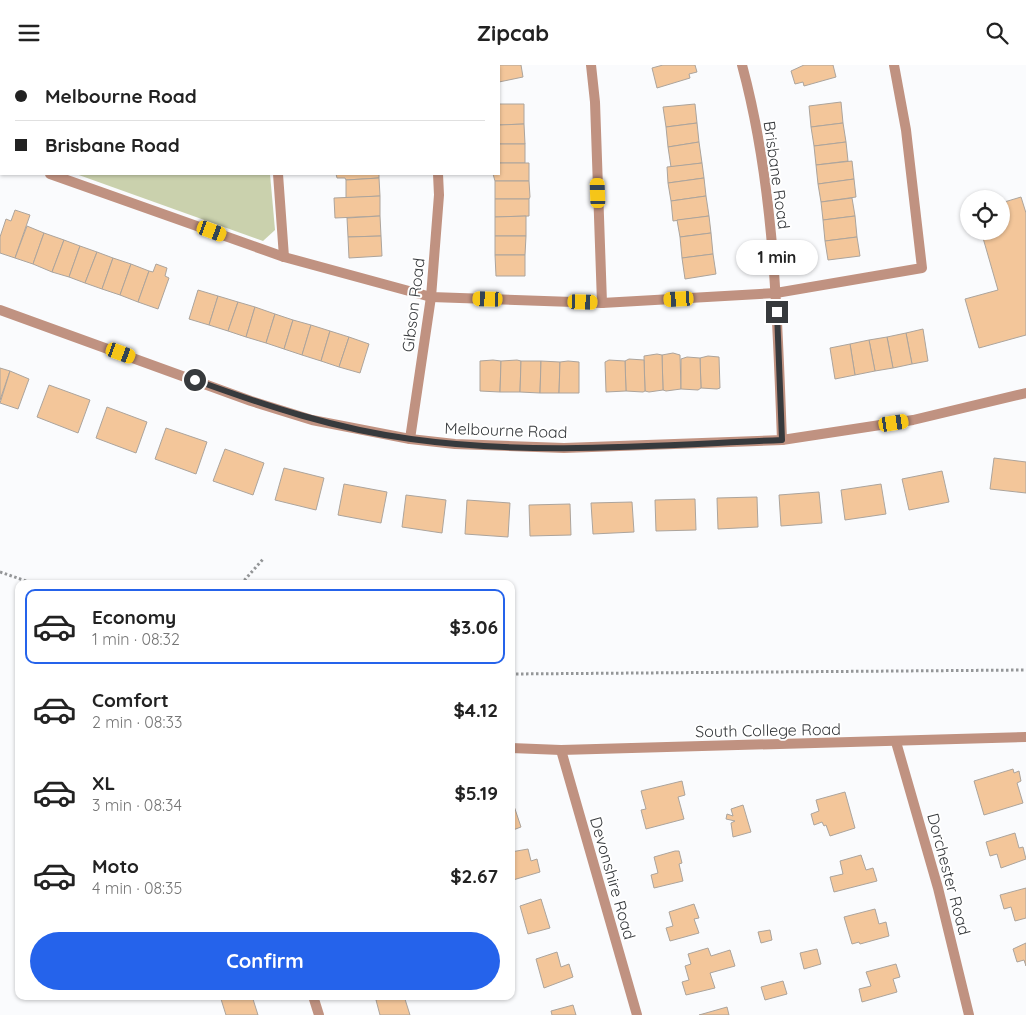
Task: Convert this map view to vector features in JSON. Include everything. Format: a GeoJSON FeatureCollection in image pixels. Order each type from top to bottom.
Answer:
{"type":"FeatureCollection","features":[{"type":"Feature","properties":{"kind":"street"},"geometry":{"type":"LineString","coordinates":[[591,65],[594,84],[602,303]]}},
{"type":"Feature","properties":{"kind":"street","name":"Brisbane Road"},"geometry":{"type":"LineString","coordinates":[[742,65],[758,139],[776,293],[782,440]]}},
{"type":"Feature","properties":{"kind":"street"},"geometry":{"type":"LineString","coordinates":[[53,175],[284,257],[431,297],[602,303],[776,293],[922,267],[906,130],[894,65]]}},
{"type":"Feature","properties":{"kind":"street"},"geometry":{"type":"LineString","coordinates":[[278,175],[284,257]]}},
{"type":"Feature","properties":{"kind":"street","name":"Gibson Road"},"geometry":{"type":"LineString","coordinates":[[410,439],[431,297],[439,195],[438,175]]}},
{"type":"Feature","properties":{"kind":"street","name":"Melbourne Road"},"geometry":{"type":"LineString","coordinates":[[0,310],[312,420],[410,439],[464,445],[555,448],[782,440],[913,420],[1026,393]]}},
{"type":"Feature","properties":{"kind":"street","name":"South College Road"},"geometry":{"type":"LineString","coordinates":[[515,748],[561,749],[896,742],[1026,737]]}},
{"type":"Feature","properties":{"kind":"street","name":"Dorchester Road"},"geometry":{"type":"LineString","coordinates":[[896,742],[938,888],[969,1015]]}},
{"type":"Feature","properties":{"kind":"street","name":"Devonshire Road"},"geometry":{"type":"LineString","coordinates":[[561,749],[637,1015]]}},
{"type":"Feature","properties":{"kind":"street"},"geometry":{"type":"LineString","coordinates":[[314,1000],[319,1015]]}},
{"type":"Feature","properties":{"kind":"path"},"geometry":{"type":"LineString","coordinates":[[245,580],[264,558]]}},
{"type":"Feature","properties":{"kind":"path"},"geometry":{"type":"LineString","coordinates":[[2,573],[23,580]]}},
{"type":"Feature","properties":{"kind":"path"},"geometry":{"type":"LineString","coordinates":[[515,674],[1026,670]]}},
{"type":"Feature","properties":{"kind":"green space"},"geometry":{"type":"Polygon","coordinates":[[[79,175],[270,175],[275,230],[263,241],[79,175]]]}},
{"type":"Feature","properties":{"kind":"building"},"geometry":{"type":"Polygon","coordinates":[[[500,65],[521,65],[523,77],[500,82],[500,65]]]}},
{"type":"Feature","properties":{"kind":"building"},"geometry":{"type":"Polygon","coordinates":[[[663,65],[695,65],[697,72],[689,74],[690,78],[657,88],[652,68],[663,65]]]}},
{"type":"Feature","properties":{"kind":"building"},"geometry":{"type":"Polygon","coordinates":[[[804,65],[833,65],[836,77],[804,86],[803,82],[795,84],[791,71],[804,65]]]}},
{"type":"Feature","properties":{"kind":"building"},"geometry":{"type":"Polygon","coordinates":[[[841,102],[843,123],[811,127],[809,106],[841,102]]]}},
{"type":"Feature","properties":{"kind":"building"},"geometry":{"type":"Polygon","coordinates":[[[500,104],[524,104],[524,124],[500,125],[500,104]]]}},
{"type":"Feature","properties":{"kind":"building"},"geometry":{"type":"Polygon","coordinates":[[[695,104],[697,123],[666,127],[663,107],[695,104]]]}},
{"type":"Feature","properties":{"kind":"building"},"geometry":{"type":"Polygon","coordinates":[[[697,123],[699,142],[668,147],[666,127],[697,123]]]}},
{"type":"Feature","properties":{"kind":"building"},"geometry":{"type":"Polygon","coordinates":[[[843,123],[846,142],[814,146],[811,127],[843,123]]]}},
{"type":"Feature","properties":{"kind":"building"},"geometry":{"type":"Polygon","coordinates":[[[524,124],[525,144],[500,144],[500,125],[524,124]]]}},
{"type":"Feature","properties":{"kind":"building"},"geometry":{"type":"Polygon","coordinates":[[[699,142],[702,163],[671,167],[668,147],[699,142]]]}},
{"type":"Feature","properties":{"kind":"building"},"geometry":{"type":"Polygon","coordinates":[[[846,142],[848,161],[816,165],[814,146],[846,142]]]}},
{"type":"Feature","properties":{"kind":"building"},"geometry":{"type":"Polygon","coordinates":[[[500,144],[525,144],[525,163],[500,163],[500,144]]]}},
{"type":"Feature","properties":{"kind":"building"},"geometry":{"type":"Polygon","coordinates":[[[852,161],[854,179],[818,184],[816,165],[852,161]]]}},
{"type":"Feature","properties":{"kind":"building"},"geometry":{"type":"Polygon","coordinates":[[[500,163],[529,163],[529,181],[495,181],[493,175],[500,175],[500,163]]]}},
{"type":"Feature","properties":{"kind":"building"},"geometry":{"type":"Polygon","coordinates":[[[702,163],[704,178],[668,183],[667,167],[702,163]]]}},
{"type":"Feature","properties":{"kind":"building"},"geometry":{"type":"Polygon","coordinates":[[[336,175],[379,175],[379,178],[346,180],[345,178],[337,178],[336,175]]]}},
{"type":"Feature","properties":{"kind":"building"},"geometry":{"type":"Polygon","coordinates":[[[379,178],[380,196],[346,198],[346,180],[379,178]]]}},
{"type":"Feature","properties":{"kind":"building"},"geometry":{"type":"Polygon","coordinates":[[[704,178],[706,196],[671,201],[668,183],[704,178]]]}},
{"type":"Feature","properties":{"kind":"building"},"geometry":{"type":"Polygon","coordinates":[[[854,179],[856,197],[821,202],[818,184],[854,179]]]}},
{"type":"Feature","properties":{"kind":"building"},"geometry":{"type":"Polygon","coordinates":[[[495,181],[529,181],[530,197],[529,199],[495,199],[495,181]]]}},
{"type":"Feature","properties":{"kind":"building"},"geometry":{"type":"Polygon","coordinates":[[[380,196],[380,216],[335,218],[334,198],[380,196]]]}},
{"type":"Feature","properties":{"kind":"building"},"geometry":{"type":"Polygon","coordinates":[[[706,196],[709,216],[673,221],[671,201],[706,196]]]}},
{"type":"Feature","properties":{"kind":"building"},"geometry":{"type":"Polygon","coordinates":[[[1021,197],[1026,213],[1026,335],[979,348],[965,299],[998,290],[984,240],[1010,240],[1010,200],[1021,197]]]}},
{"type":"Feature","properties":{"kind":"building"},"geometry":{"type":"Polygon","coordinates":[[[852,198],[855,216],[823,220],[821,202],[852,198]]]}},
{"type":"Feature","properties":{"kind":"building"},"geometry":{"type":"Polygon","coordinates":[[[495,199],[529,199],[529,216],[495,217],[495,199]]]}},
{"type":"Feature","properties":{"kind":"building"},"geometry":{"type":"Polygon","coordinates":[[[15,210],[30,215],[15,258],[0,253],[0,237],[6,219],[11,221],[15,210]]]}},
{"type":"Feature","properties":{"kind":"building"},"geometry":{"type":"Polygon","coordinates":[[[380,216],[381,236],[348,237],[347,218],[380,216]]]}},
{"type":"Feature","properties":{"kind":"building"},"geometry":{"type":"Polygon","coordinates":[[[526,216],[526,236],[495,236],[495,217],[526,216]]]}},
{"type":"Feature","properties":{"kind":"building"},"geometry":{"type":"Polygon","coordinates":[[[709,216],[711,233],[680,237],[677,220],[709,216]]]}},
{"type":"Feature","properties":{"kind":"building"},"geometry":{"type":"Polygon","coordinates":[[[855,216],[857,237],[825,241],[823,220],[855,216]]]}},
{"type":"Feature","properties":{"kind":"building"},"geometry":{"type":"Polygon","coordinates":[[[27,226],[44,233],[33,264],[15,258],[27,226]]]}},
{"type":"Feature","properties":{"kind":"building"},"geometry":{"type":"Polygon","coordinates":[[[44,233],[64,240],[52,272],[33,264],[44,233]]]}},
{"type":"Feature","properties":{"kind":"building"},"geometry":{"type":"Polygon","coordinates":[[[711,233],[713,254],[682,258],[680,237],[711,233]]]}},
{"type":"Feature","properties":{"kind":"building"},"geometry":{"type":"Polygon","coordinates":[[[381,236],[382,256],[349,258],[348,237],[381,236]]]}},
{"type":"Feature","properties":{"kind":"building"},"geometry":{"type":"Polygon","coordinates":[[[495,236],[526,236],[525,255],[495,255],[495,236]]]}},
{"type":"Feature","properties":{"kind":"building"},"geometry":{"type":"Polygon","coordinates":[[[857,237],[860,256],[828,260],[825,241],[857,237]]]}},
{"type":"Feature","properties":{"kind":"building"},"geometry":{"type":"Polygon","coordinates":[[[64,240],[80,246],[69,277],[52,272],[64,240]]]}},
{"type":"Feature","properties":{"kind":"building"},"geometry":{"type":"Polygon","coordinates":[[[80,246],[97,252],[85,283],[69,277],[80,246]]]}},
{"type":"Feature","properties":{"kind":"building"},"geometry":{"type":"Polygon","coordinates":[[[97,252],[113,258],[102,289],[85,283],[97,252]]]}},
{"type":"Feature","properties":{"kind":"building"},"geometry":{"type":"Polygon","coordinates":[[[713,254],[716,274],[685,279],[682,258],[713,254]]]}},
{"type":"Feature","properties":{"kind":"building"},"geometry":{"type":"Polygon","coordinates":[[[495,255],[525,255],[525,276],[496,276],[495,255]]]}},
{"type":"Feature","properties":{"kind":"building"},"geometry":{"type":"Polygon","coordinates":[[[113,258],[131,264],[120,295],[102,289],[113,258]]]}},
{"type":"Feature","properties":{"kind":"building"},"geometry":{"type":"Polygon","coordinates":[[[131,264],[149,271],[138,302],[120,295],[131,264]]]}},
{"type":"Feature","properties":{"kind":"building"},"geometry":{"type":"Polygon","coordinates":[[[156,264],[167,268],[165,276],[169,278],[158,309],[138,302],[149,271],[153,272],[156,264]]]}},
{"type":"Feature","properties":{"kind":"building"},"geometry":{"type":"Polygon","coordinates":[[[198,290],[218,296],[209,325],[189,319],[198,290]]]}},
{"type":"Feature","properties":{"kind":"building"},"geometry":{"type":"Polygon","coordinates":[[[218,296],[238,302],[228,331],[209,325],[218,296]]]}},
{"type":"Feature","properties":{"kind":"building"},"geometry":{"type":"Polygon","coordinates":[[[238,302],[255,307],[246,337],[228,331],[238,302]]]}},
{"type":"Feature","properties":{"kind":"building"},"geometry":{"type":"Polygon","coordinates":[[[255,307],[275,314],[266,343],[246,337],[255,307]]]}},
{"type":"Feature","properties":{"kind":"building"},"geometry":{"type":"Polygon","coordinates":[[[275,314],[293,320],[284,349],[266,343],[275,314]]]}},
{"type":"Feature","properties":{"kind":"building"},"geometry":{"type":"Polygon","coordinates":[[[293,320],[311,325],[302,355],[284,349],[293,320]]]}},
{"type":"Feature","properties":{"kind":"building"},"geometry":{"type":"Polygon","coordinates":[[[311,325],[330,331],[321,361],[302,355],[311,325]]]}},
{"type":"Feature","properties":{"kind":"building"},"geometry":{"type":"Polygon","coordinates":[[[923,329],[928,361],[912,364],[906,333],[923,329]]]}},
{"type":"Feature","properties":{"kind":"building"},"geometry":{"type":"Polygon","coordinates":[[[330,331],[349,337],[339,367],[321,361],[330,331]]]}},
{"type":"Feature","properties":{"kind":"building"},"geometry":{"type":"Polygon","coordinates":[[[906,333],[912,364],[893,368],[887,337],[906,333]]]}},
{"type":"Feature","properties":{"kind":"building"},"geometry":{"type":"Polygon","coordinates":[[[349,337],[369,344],[360,373],[339,367],[349,337]]]}},
{"type":"Feature","properties":{"kind":"building"},"geometry":{"type":"Polygon","coordinates":[[[887,337],[893,368],[875,371],[869,340],[887,337]]]}},
{"type":"Feature","properties":{"kind":"building"},"geometry":{"type":"Polygon","coordinates":[[[869,340],[875,371],[855,375],[850,344],[869,340]]]}},
{"type":"Feature","properties":{"kind":"building"},"geometry":{"type":"Polygon","coordinates":[[[850,344],[855,375],[835,379],[830,348],[850,344]]]}},
{"type":"Feature","properties":{"kind":"building"},"geometry":{"type":"Polygon","coordinates":[[[673,353],[680,355],[681,389],[666,391],[663,390],[662,355],[673,353]]]}},
{"type":"Feature","properties":{"kind":"building"},"geometry":{"type":"Polygon","coordinates":[[[662,355],[663,390],[645,391],[644,356],[662,355]]]}},
{"type":"Feature","properties":{"kind":"building"},"geometry":{"type":"Polygon","coordinates":[[[708,356],[719,357],[720,388],[717,389],[701,388],[700,358],[708,356]]]}},
{"type":"Feature","properties":{"kind":"building"},"geometry":{"type":"Polygon","coordinates":[[[687,357],[700,358],[701,388],[698,390],[681,389],[681,359],[687,357]]]}},
{"type":"Feature","properties":{"kind":"building"},"geometry":{"type":"Polygon","coordinates":[[[629,359],[644,360],[645,391],[643,392],[626,391],[625,361],[629,359]]]}},
{"type":"Feature","properties":{"kind":"building"},"geometry":{"type":"Polygon","coordinates":[[[609,360],[625,361],[626,391],[606,392],[605,362],[609,360]]]}},
{"type":"Feature","properties":{"kind":"building"},"geometry":{"type":"Polygon","coordinates":[[[480,361],[501,361],[500,392],[480,391],[480,361]]]}},
{"type":"Feature","properties":{"kind":"building"},"geometry":{"type":"Polygon","coordinates":[[[501,361],[521,361],[520,392],[500,392],[501,361]]]}},
{"type":"Feature","properties":{"kind":"building"},"geometry":{"type":"Polygon","coordinates":[[[521,361],[541,361],[540,393],[520,392],[521,361]]]}},
{"type":"Feature","properties":{"kind":"building"},"geometry":{"type":"Polygon","coordinates":[[[541,361],[560,362],[559,393],[540,393],[541,361]]]}},
{"type":"Feature","properties":{"kind":"building"},"geometry":{"type":"Polygon","coordinates":[[[560,362],[579,362],[579,393],[559,393],[560,362]]]}},
{"type":"Feature","properties":{"kind":"building"},"geometry":{"type":"Polygon","coordinates":[[[0,368],[10,371],[0,400],[0,368]]]}},
{"type":"Feature","properties":{"kind":"building"},"geometry":{"type":"Polygon","coordinates":[[[10,371],[29,379],[18,409],[0,403],[10,371]]]}},
{"type":"Feature","properties":{"kind":"building"},"geometry":{"type":"Polygon","coordinates":[[[49,385],[90,400],[78,433],[37,417],[49,385]]]}},
{"type":"Feature","properties":{"kind":"building"},"geometry":{"type":"Polygon","coordinates":[[[107,407],[147,422],[136,453],[96,438],[107,407]]]}},
{"type":"Feature","properties":{"kind":"building"},"geometry":{"type":"Polygon","coordinates":[[[166,428],[207,442],[196,474],[155,459],[166,428]]]}},
{"type":"Feature","properties":{"kind":"building"},"geometry":{"type":"Polygon","coordinates":[[[225,449],[264,463],[253,495],[213,481],[225,449]]]}},
{"type":"Feature","properties":{"kind":"building"},"geometry":{"type":"Polygon","coordinates":[[[994,458],[1026,462],[1026,493],[990,489],[994,458]]]}},
{"type":"Feature","properties":{"kind":"building"},"geometry":{"type":"Polygon","coordinates":[[[284,468],[324,478],[316,510],[275,500],[284,468]]]}},
{"type":"Feature","properties":{"kind":"building"},"geometry":{"type":"Polygon","coordinates":[[[942,471],[949,502],[909,510],[902,479],[942,471]]]}},
{"type":"Feature","properties":{"kind":"building"},"geometry":{"type":"Polygon","coordinates":[[[344,484],[387,492],[381,523],[338,515],[344,484]]]}},
{"type":"Feature","properties":{"kind":"building"},"geometry":{"type":"Polygon","coordinates":[[[881,484],[886,514],[845,520],[841,490],[881,484]]]}},
{"type":"Feature","properties":{"kind":"building"},"geometry":{"type":"Polygon","coordinates":[[[819,492],[822,523],[781,526],[779,495],[819,492]]]}},
{"type":"Feature","properties":{"kind":"building"},"geometry":{"type":"Polygon","coordinates":[[[406,495],[446,500],[442,533],[402,527],[406,495]]]}},
{"type":"Feature","properties":{"kind":"building"},"geometry":{"type":"Polygon","coordinates":[[[757,497],[758,527],[718,529],[717,498],[757,497]]]}},
{"type":"Feature","properties":{"kind":"building"},"geometry":{"type":"Polygon","coordinates":[[[695,499],[696,530],[656,531],[655,500],[695,499]]]}},
{"type":"Feature","properties":{"kind":"building"},"geometry":{"type":"Polygon","coordinates":[[[467,500],[510,503],[508,537],[465,534],[467,500]]]}},
{"type":"Feature","properties":{"kind":"building"},"geometry":{"type":"Polygon","coordinates":[[[632,502],[634,532],[593,534],[591,503],[632,502]]]}},
{"type":"Feature","properties":{"kind":"building"},"geometry":{"type":"Polygon","coordinates":[[[570,504],[571,535],[530,536],[529,505],[570,504]]]}},
{"type":"Feature","properties":{"kind":"building"},"geometry":{"type":"Polygon","coordinates":[[[1013,769],[1014,773],[1019,771],[1021,781],[1017,783],[1023,803],[984,815],[974,781],[1013,769]]]}},
{"type":"Feature","properties":{"kind":"building"},"geometry":{"type":"Polygon","coordinates":[[[682,781],[685,795],[678,797],[684,819],[646,829],[641,810],[646,809],[641,791],[682,781]]]}},
{"type":"Feature","properties":{"kind":"building"},"geometry":{"type":"Polygon","coordinates":[[[845,792],[855,828],[830,836],[826,825],[824,826],[822,822],[814,825],[811,814],[819,811],[816,800],[845,792]]]}},
{"type":"Feature","properties":{"kind":"building"},"geometry":{"type":"Polygon","coordinates":[[[743,805],[751,832],[733,837],[731,823],[735,821],[726,819],[727,814],[733,816],[731,809],[743,805]]]}},
{"type":"Feature","properties":{"kind":"building"},"geometry":{"type":"Polygon","coordinates":[[[515,809],[521,827],[515,829],[515,809]]]}},
{"type":"Feature","properties":{"kind":"building"},"geometry":{"type":"Polygon","coordinates":[[[1015,833],[1019,848],[1023,847],[1026,859],[1001,868],[997,854],[990,856],[986,842],[1015,833]]]}},
{"type":"Feature","properties":{"kind":"building"},"geometry":{"type":"Polygon","coordinates":[[[528,849],[531,861],[537,859],[540,872],[515,879],[515,851],[528,849]]]}},
{"type":"Feature","properties":{"kind":"building"},"geometry":{"type":"Polygon","coordinates":[[[679,851],[682,863],[679,864],[683,881],[654,888],[651,875],[658,873],[654,857],[679,851]]]}},
{"type":"Feature","properties":{"kind":"building"},"geometry":{"type":"Polygon","coordinates":[[[861,855],[866,870],[873,868],[877,881],[834,892],[830,877],[843,874],[840,861],[861,855]]]}},
{"type":"Feature","properties":{"kind":"building"},"geometry":{"type":"Polygon","coordinates":[[[1026,888],[1026,918],[1015,921],[1011,907],[1004,909],[1000,895],[1026,888]]]}},
{"type":"Feature","properties":{"kind":"building"},"geometry":{"type":"Polygon","coordinates":[[[541,899],[550,928],[528,934],[520,906],[541,899]]]}},
{"type":"Feature","properties":{"kind":"building"},"geometry":{"type":"Polygon","coordinates":[[[694,904],[699,918],[694,919],[699,933],[670,941],[666,928],[673,926],[669,912],[694,904]]]}},
{"type":"Feature","properties":{"kind":"building"},"geometry":{"type":"Polygon","coordinates":[[[875,909],[879,924],[886,922],[889,936],[860,944],[859,942],[852,944],[844,917],[875,909]]]}},
{"type":"Feature","properties":{"kind":"building"},"geometry":{"type":"Polygon","coordinates":[[[770,930],[772,940],[761,943],[758,932],[770,930]]]}},
{"type":"Feature","properties":{"kind":"building"},"geometry":{"type":"Polygon","coordinates":[[[1026,943],[1026,966],[1024,960],[1017,962],[1013,949],[1026,943]]]}},
{"type":"Feature","properties":{"kind":"building"},"geometry":{"type":"Polygon","coordinates":[[[708,948],[711,956],[730,950],[735,966],[710,973],[715,988],[686,995],[682,982],[689,980],[685,966],[691,964],[688,954],[708,948]]]}},
{"type":"Feature","properties":{"kind":"building"},"geometry":{"type":"Polygon","coordinates":[[[817,949],[821,964],[804,969],[800,953],[817,949]]]}},
{"type":"Feature","properties":{"kind":"building"},"geometry":{"type":"Polygon","coordinates":[[[557,952],[561,967],[569,964],[573,977],[544,988],[536,959],[557,952]]]}},
{"type":"Feature","properties":{"kind":"building"},"geometry":{"type":"Polygon","coordinates":[[[896,964],[900,977],[893,979],[897,992],[862,1002],[859,989],[871,986],[866,972],[896,964]]]}},
{"type":"Feature","properties":{"kind":"building"},"geometry":{"type":"Polygon","coordinates":[[[783,981],[787,994],[765,1000],[761,987],[783,981]]]}},
{"type":"Feature","properties":{"kind":"building"},"geometry":{"type":"Polygon","coordinates":[[[221,1000],[253,1000],[258,1015],[226,1015],[221,1000]]]}},
{"type":"Feature","properties":{"kind":"building"},"geometry":{"type":"Polygon","coordinates":[[[376,1000],[405,1000],[410,1015],[380,1015],[376,1000]]]}},
{"type":"Feature","properties":{"kind":"building"},"geometry":{"type":"Polygon","coordinates":[[[573,1005],[576,1015],[552,1015],[551,1011],[573,1005]]]}},
{"type":"Feature","properties":{"kind":"building"},"geometry":{"type":"Polygon","coordinates":[[[727,1007],[729,1015],[699,1015],[727,1007]]]}},
{"type":"Feature","properties":{"kind":"route"},"geometry":{"type":"LineString","coordinates":[[195,380],[251,401],[312,420],[394,437],[440,443],[564,448],[782,440],[777,312]]}}]}
